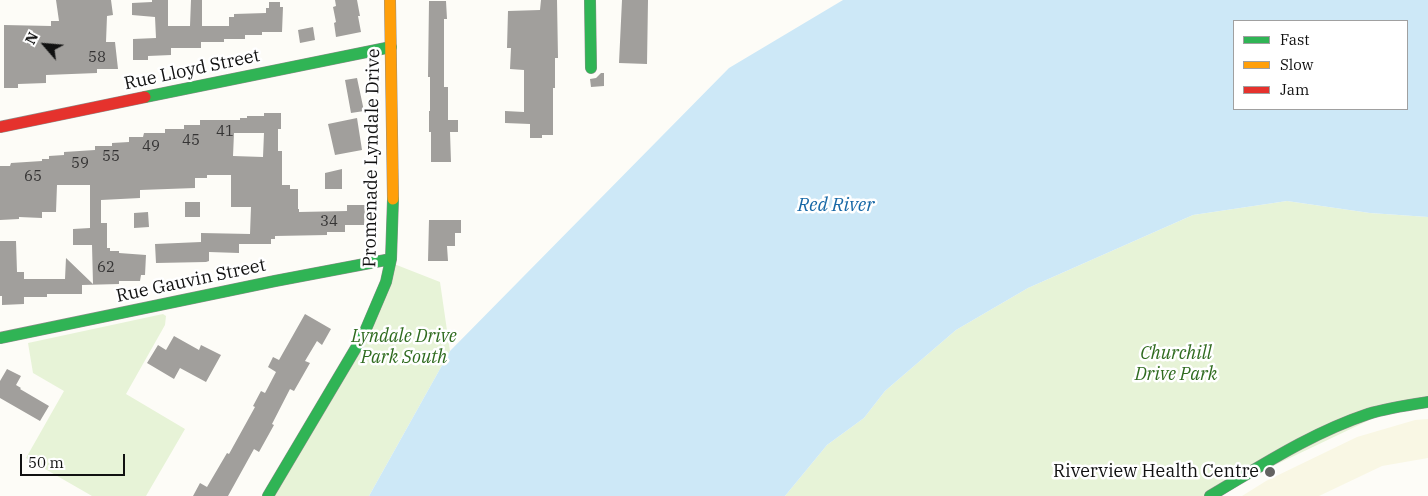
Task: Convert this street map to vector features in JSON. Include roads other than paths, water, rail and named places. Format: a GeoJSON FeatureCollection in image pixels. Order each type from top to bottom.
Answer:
{"type":"FeatureCollection","features":[{"type":"Feature","properties":{"kind":"street","name":"Promenade Lyndale Drive"},"geometry":{"type":"LineString","coordinates":[[268,496],[363,336],[386,282],[390,259],[392,193],[390,0]]}},
{"type":"Feature","properties":{"kind":"street"},"geometry":{"type":"LineString","coordinates":[[590,0],[591,68]]}},
{"type":"Feature","properties":{"kind":"street","name":"Rue Lloyd Street"},"geometry":{"type":"LineString","coordinates":[[0,127],[391,47]]}},
{"type":"Feature","properties":{"kind":"street","name":"Rue Gauvin Street"},"geometry":{"type":"LineString","coordinates":[[0,338],[390,259]]}},
{"type":"Feature","properties":{"kind":"street"},"geometry":{"type":"LineString","coordinates":[[1210,496],[1290,448],[1345,421],[1403,404],[1428,402]]}},
{"type":"Feature","properties":{"kind":"water","name":"Red River"},"geometry":{"type":"Polygon","coordinates":[[[843,0],[1428,0],[1428,217],[1370,213],[1287,201],[1193,215],[1028,288],[956,330],[885,391],[864,418],[827,445],[785,496],[369,496],[450,351],[729,68],[843,0]]]}},
{"type":"Feature","properties":{"kind":"place","name":"Riverview Health Centre"},"geometry":{"type":"Point","coordinates":[1270,472]}},
{"type":"Feature","properties":{"kind":"park label","name":"Lyndale Drive Park South"},"geometry":{"type":"Point","coordinates":[404,347]}},
{"type":"Feature","properties":{"kind":"park label","name":"Churchill Drive Park"},"geometry":{"type":"Point","coordinates":[1176,364]}}]}
